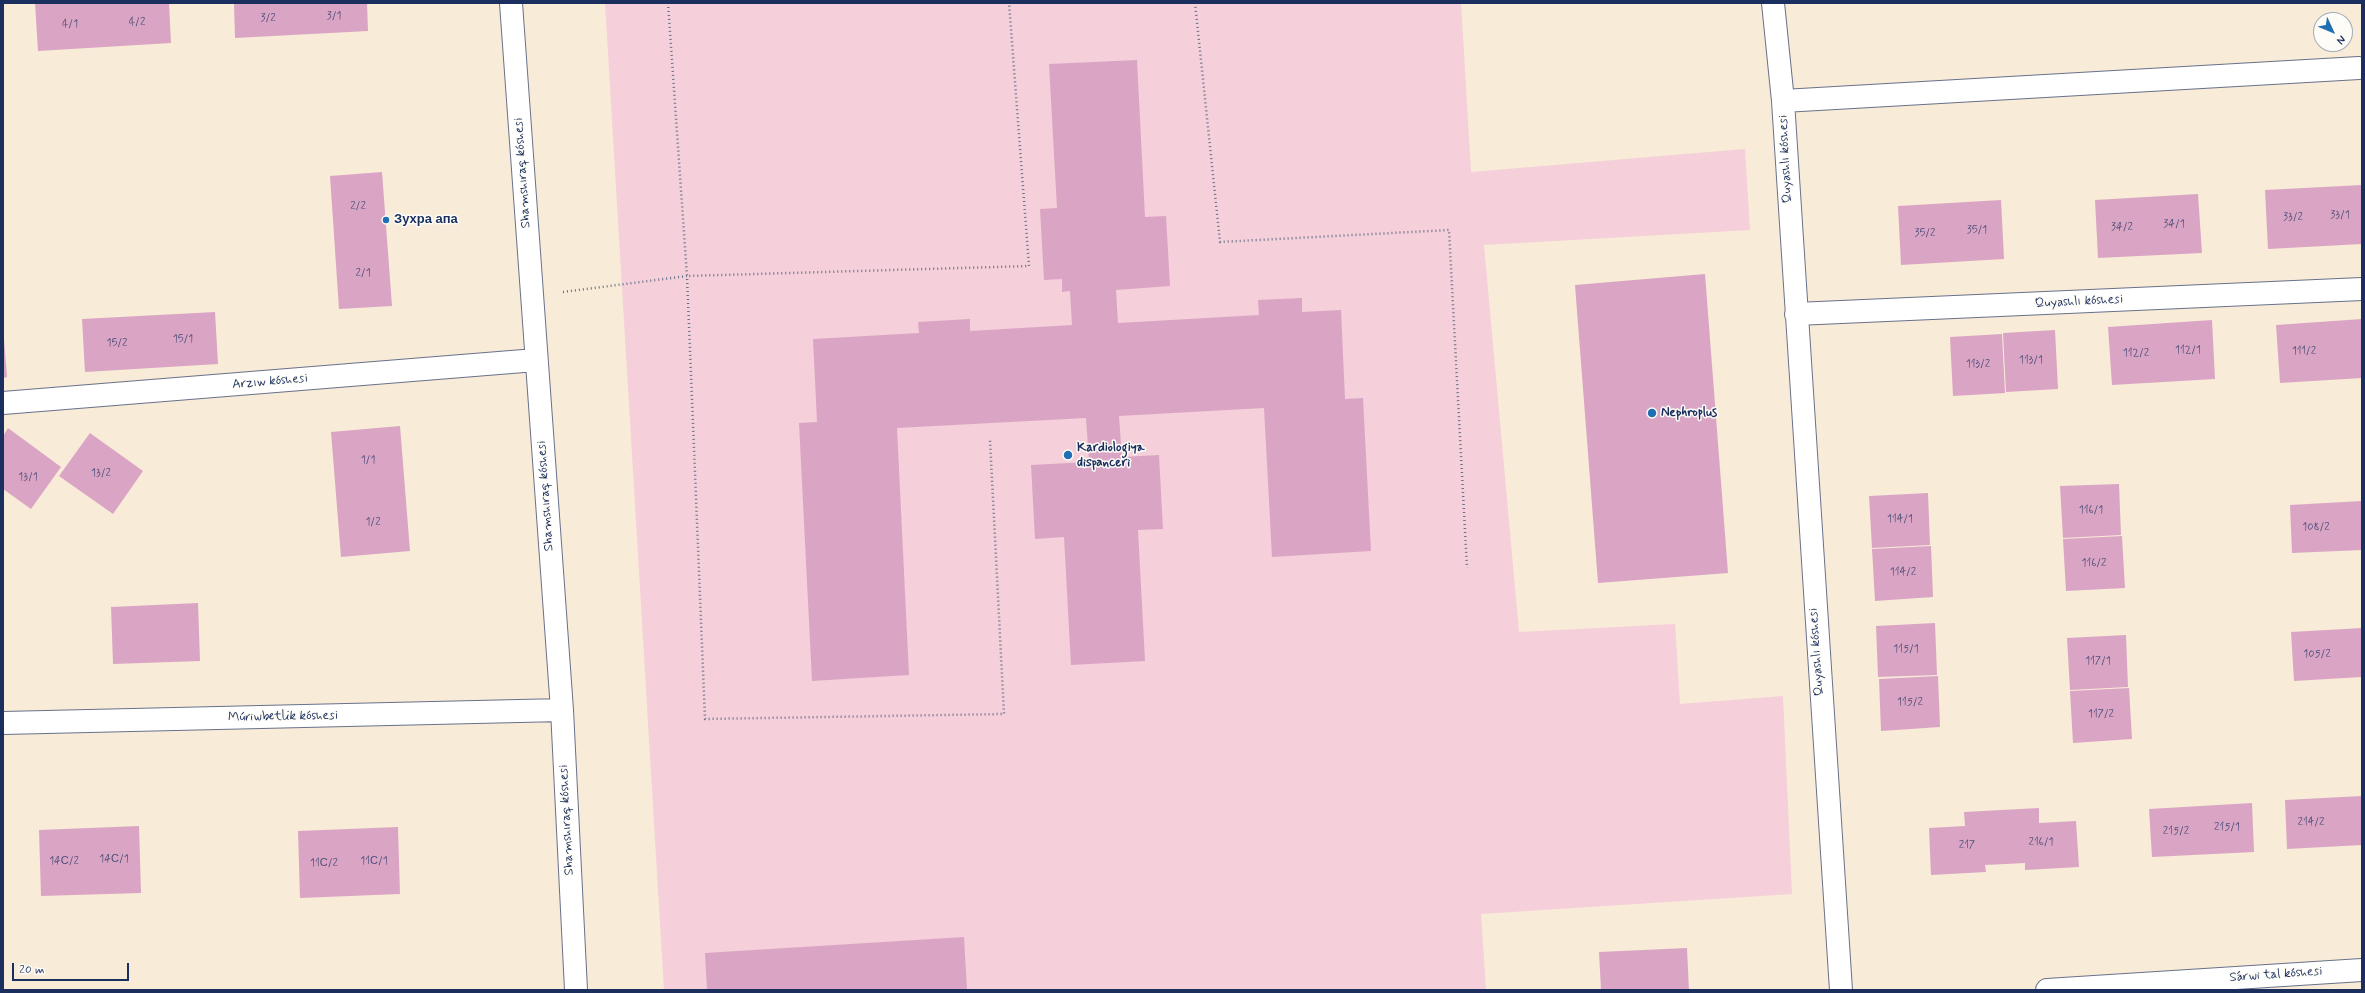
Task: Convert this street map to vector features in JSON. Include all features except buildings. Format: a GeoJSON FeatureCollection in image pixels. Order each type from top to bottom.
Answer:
{"type":"FeatureCollection","features":[{"type":"Feature","properties":{"kind":"street","name":"Shamshıraq kóshesi"},"geometry":{"type":"LineString","coordinates":[[511,3],[562,710],[576,990]]}},
{"type":"Feature","properties":{"kind":"street","name":"Quyashlı kóshesi"},"geometry":{"type":"LineString","coordinates":[[1773,3],[1783,101],[1841,990]]}},
{"type":"Feature","properties":{"kind":"street"},"geometry":{"type":"LineString","coordinates":[[1783,101],[2359,68]]}},
{"type":"Feature","properties":{"kind":"street","name":"Quyashlı kóshesi"},"geometry":{"type":"LineString","coordinates":[[1796,314],[2362,289]]}},
{"type":"Feature","properties":{"kind":"street","name":"Arzıw kóshesi"},"geometry":{"type":"LineString","coordinates":[[3,403],[536,360]]}},
{"type":"Feature","properties":{"kind":"street","name":"Múriwbetlik kóshesi"},"geometry":{"type":"LineString","coordinates":[[3,723],[562,710]]}},
{"type":"Feature","properties":{"kind":"street","name":"Sárwi tal kóshesi"},"geometry":{"type":"LineString","coordinates":[[2047,990],[2362,970]]}},
{"type":"Feature","properties":{"kind":"path"},"geometry":{"type":"LineString","coordinates":[[668,3],[687,276],[705,719],[1004,714],[990,440]]}},
{"type":"Feature","properties":{"kind":"path"},"geometry":{"type":"LineString","coordinates":[[531,295],[624,286],[687,276],[1029,266],[1009,3]]}},
{"type":"Feature","properties":{"kind":"path"},"geometry":{"type":"LineString","coordinates":[[1195,3],[1220,242],[1449,230],[1467,568]]}},
{"type":"Feature","properties":{"kind":"shaded area","name":"Kardiologiya dispanceri"},"geometry":{"type":"Polygon","coordinates":[[[605,3],[1461,3],[1471,172],[1745,149],[1750,230],[1484,245],[1519,632],[1675,624],[1680,704],[1783,696],[1792,894],[1481,914],[1486,990],[664,990],[605,3]]]}},
{"type":"Feature","properties":{"kind":"place","name":"Зухра апа"},"geometry":{"type":"Point","coordinates":[386,220]}},
{"type":"Feature","properties":{"kind":"place","name":"Nephroplus"},"geometry":{"type":"Point","coordinates":[1652,413]}},
{"type":"Feature","properties":{"kind":"place","name":"Kardiologiya dispanceri"},"geometry":{"type":"Point","coordinates":[1068,455]}}]}
